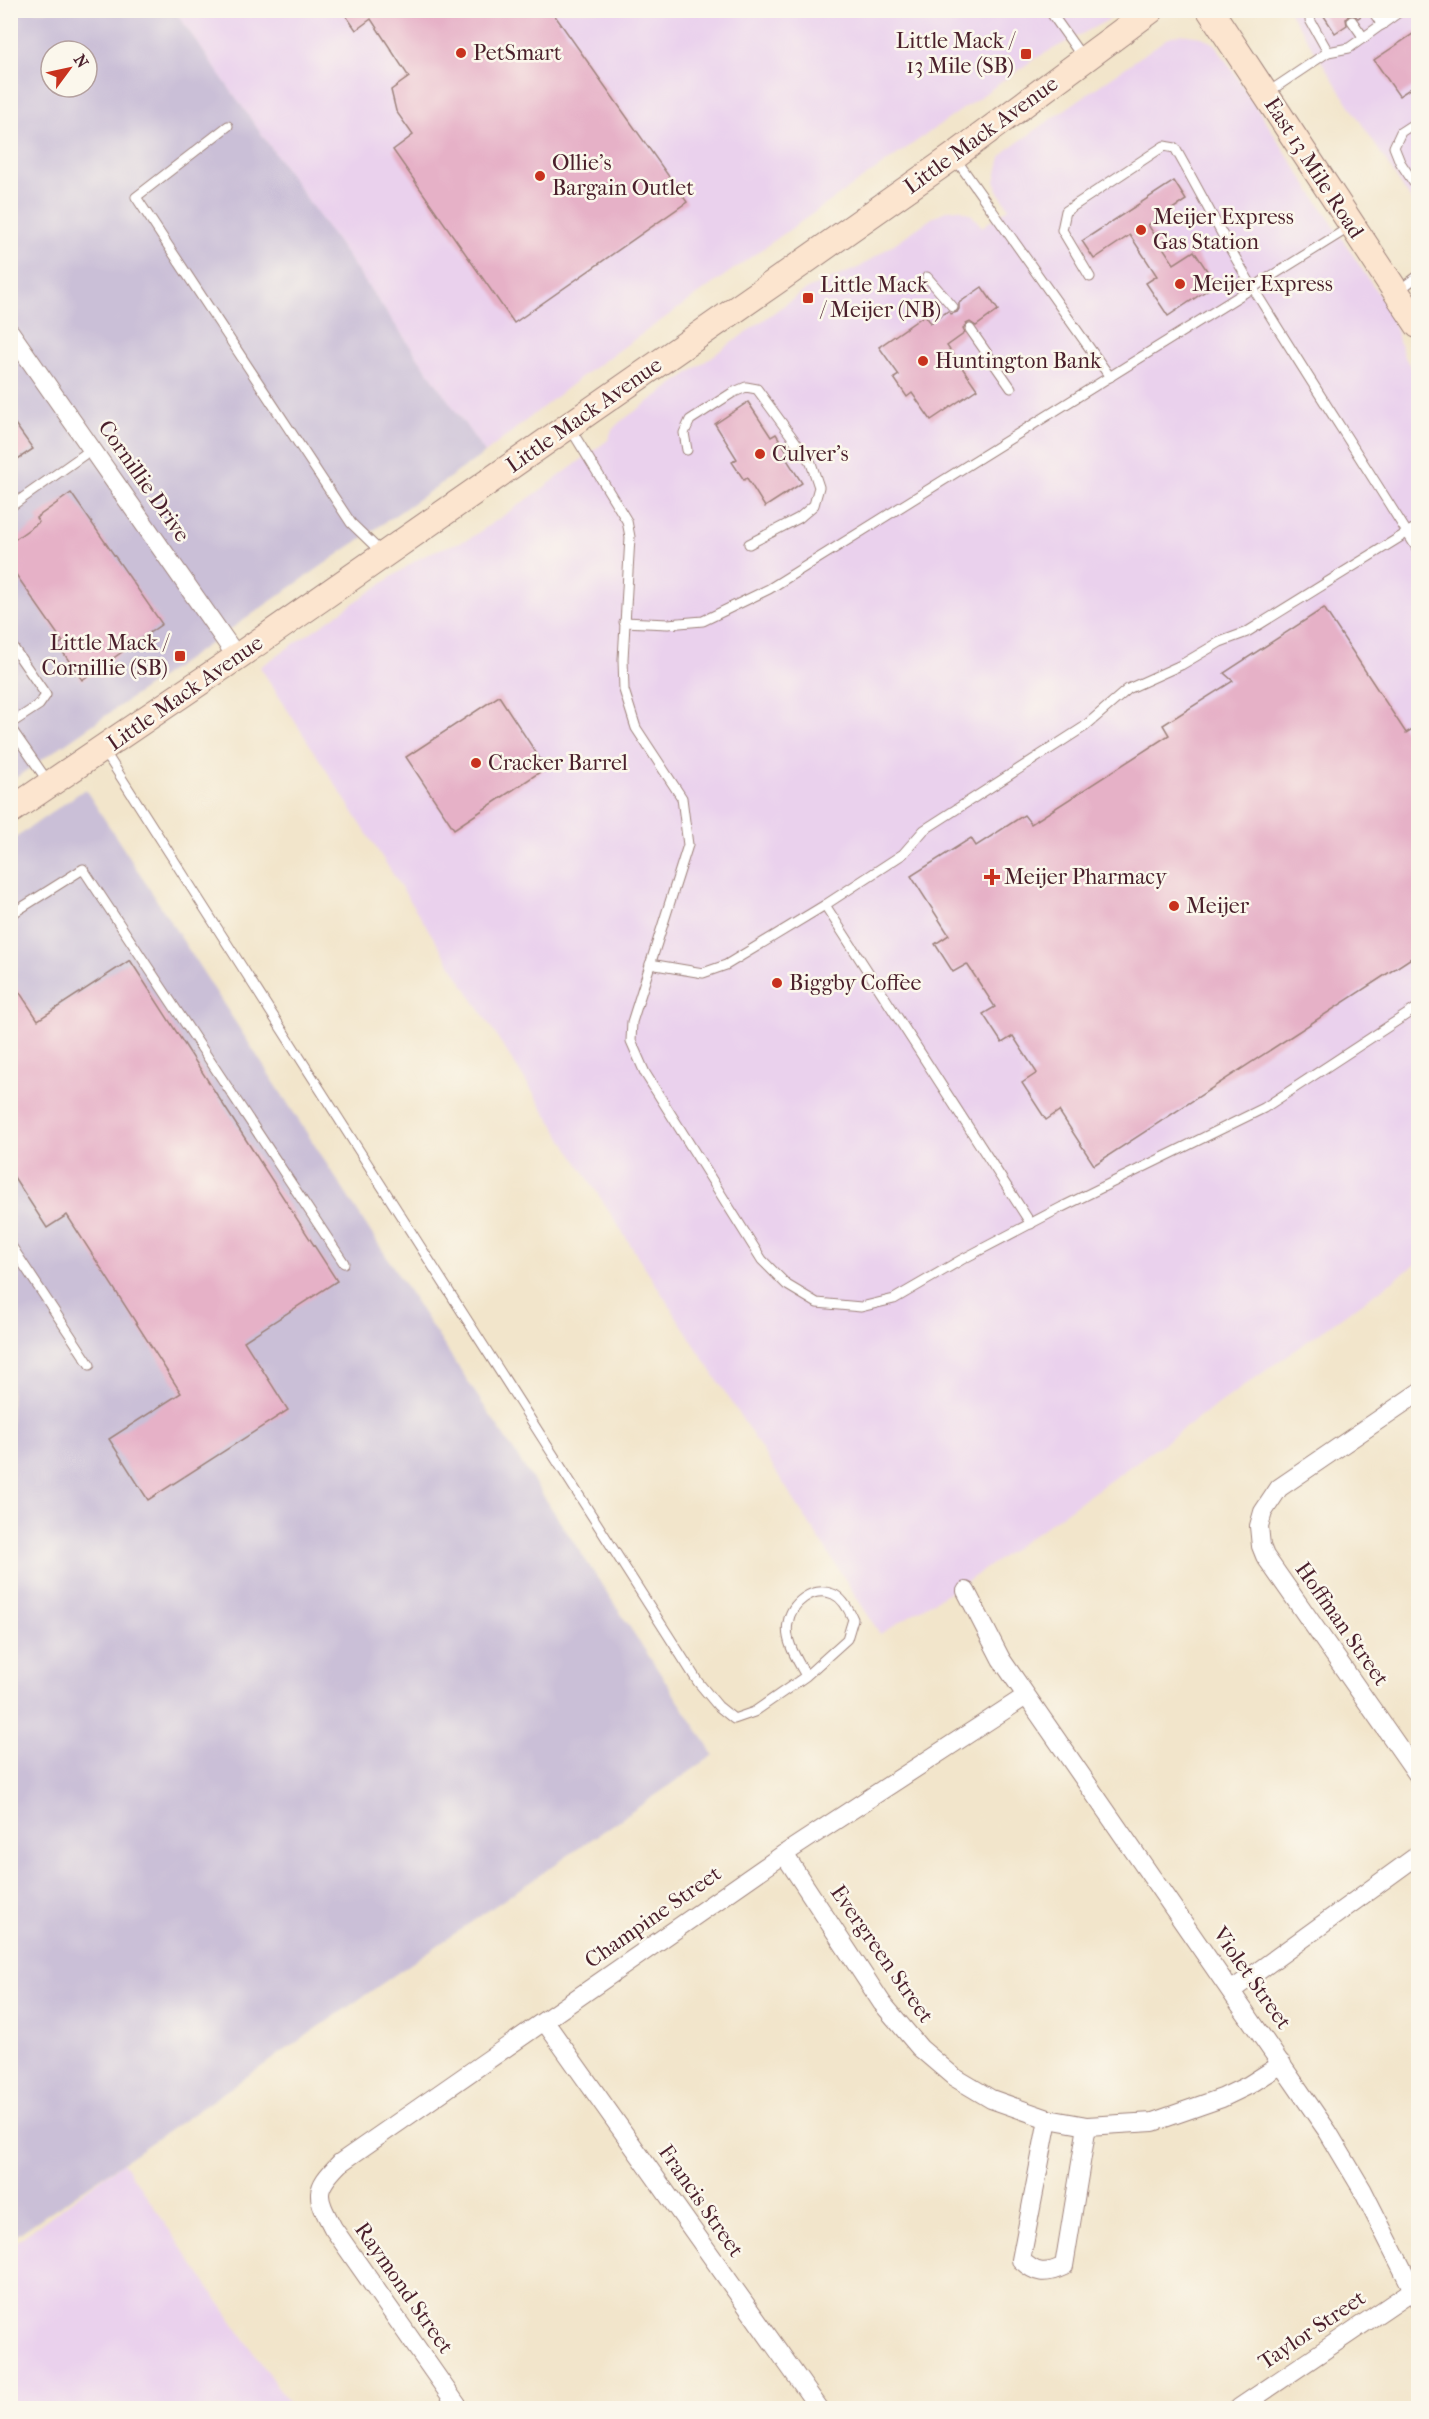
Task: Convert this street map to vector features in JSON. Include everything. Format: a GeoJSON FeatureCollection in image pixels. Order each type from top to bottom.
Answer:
{"type":"FeatureCollection","features":[{"type":"Feature","properties":{"kind":"main road","name":"Little Mack Avenue"},"geometry":{"type":"LineString","coordinates":[[10,811],[237,657],[954,156],[1151,10]]}},
{"type":"Feature","properties":{"kind":"main road","name":"East 13 Mile Road"},"geometry":{"type":"LineString","coordinates":[[1210,10],[1419,325]]}},
{"type":"Feature","properties":{"kind":"street","name":"Cornillie Drive"},"geometry":{"type":"LineString","coordinates":[[10,332],[237,657]]}},
{"type":"Feature","properties":{"kind":"street","name":"Hoffman Street"},"geometry":{"type":"LineString","coordinates":[[1419,1393],[1279,1488],[1263,1512],[1259,1526],[1261,1546],[1265,1556],[1419,1775]]}},
{"type":"Feature","properties":{"kind":"street","name":"Violet Street"},"geometry":{"type":"LineString","coordinates":[[966,1591],[1001,1659],[1328,2132],[1362,2189],[1416,2295]]}},
{"type":"Feature","properties":{"kind":"street","name":"Champine Street"},"geometry":{"type":"LineString","coordinates":[[319,2190],[329,2174],[340,2163],[784,1854],[1026,1696]]}},
{"type":"Feature","properties":{"kind":"street","name":"Evergreen Street"},"geometry":{"type":"LineString","coordinates":[[784,1854],[882,2003],[920,2048],[954,2077],[991,2098],[1048,2120],[1087,2126],[1152,2122],[1193,2109],[1249,2085],[1282,2064]]}},
{"type":"Feature","properties":{"kind":"street"},"geometry":{"type":"LineString","coordinates":[[1232,1991],[1419,1856]]}},
{"type":"Feature","properties":{"kind":"street","name":"Francis Street"},"geometry":{"type":"LineString","coordinates":[[545,2022],[819,2409]]}},
{"type":"Feature","properties":{"kind":"street"},"geometry":{"type":"LineString","coordinates":[[1048,2120],[1021,2260],[1032,2271],[1051,2272],[1064,2266],[1087,2126]]}},
{"type":"Feature","properties":{"kind":"street","name":"Raymond Street"},"geometry":{"type":"LineString","coordinates":[[319,2190],[321,2206],[333,2228],[459,2409]]}},
{"type":"Feature","properties":{"kind":"street","name":"Taylor Street"},"geometry":{"type":"LineString","coordinates":[[1239,2409],[1416,2295]]}},
{"type":"Feature","properties":{"kind":"lane"},"geometry":{"type":"LineString","coordinates":[[1049,10],[1084,59]]}},
{"type":"Feature","properties":{"kind":"lane"},"geometry":{"type":"LineString","coordinates":[[1311,10],[1310,20],[1328,52]]}},
{"type":"Feature","properties":{"kind":"lane"},"geometry":{"type":"LineString","coordinates":[[1372,10],[1382,25]]}},
{"type":"Feature","properties":{"kind":"lane"},"geometry":{"type":"LineString","coordinates":[[1266,94],[1328,52],[1349,48],[1400,11]]}},
{"type":"Feature","properties":{"kind":"lane"},"geometry":{"type":"LineString","coordinates":[[1352,21],[1364,38]]}},
{"type":"Feature","properties":{"kind":"lane"},"geometry":{"type":"LineString","coordinates":[[1419,121],[1401,132],[1394,147],[1400,162],[1419,189]]}},
{"type":"Feature","properties":{"kind":"lane"},"geometry":{"type":"LineString","coordinates":[[228,126],[136,197],[351,523],[384,555]]}},
{"type":"Feature","properties":{"kind":"lane"},"geometry":{"type":"LineString","coordinates":[[1090,277],[1062,230],[1066,211],[1164,146],[1175,148],[1209,206],[1217,228],[1419,550]]}},
{"type":"Feature","properties":{"kind":"lane"},"geometry":{"type":"LineString","coordinates":[[954,156],[1110,377]]}},
{"type":"Feature","properties":{"kind":"lane"},"geometry":{"type":"LineString","coordinates":[[624,622],[668,624],[704,621],[769,589],[1352,226]]}},
{"type":"Feature","properties":{"kind":"lane"},"geometry":{"type":"LineString","coordinates":[[1396,292],[1419,276]]}},
{"type":"Feature","properties":{"kind":"lane"},"geometry":{"type":"LineString","coordinates":[[927,277],[953,307]]}},
{"type":"Feature","properties":{"kind":"lane"},"geometry":{"type":"LineString","coordinates":[[970,329],[1011,388]]}},
{"type":"Feature","properties":{"kind":"lane"},"geometry":{"type":"LineString","coordinates":[[687,450],[684,433],[690,420],[732,393],[746,387],[758,389],[811,463],[819,487],[814,505],[798,518],[749,544]]}},
{"type":"Feature","properties":{"kind":"lane"},"geometry":{"type":"LineString","coordinates":[[569,426],[627,521],[630,537],[624,622],[624,690],[636,728],[682,798],[686,819],[688,845],[632,1022],[631,1041],[645,1073],[762,1260],[787,1285],[817,1303],[861,1307],[894,1299],[961,1260],[1264,1108],[1419,1007]]}},
{"type":"Feature","properties":{"kind":"lane"},"geometry":{"type":"LineString","coordinates":[[10,507],[92,449]]}},
{"type":"Feature","properties":{"kind":"lane"},"geometry":{"type":"LineString","coordinates":[[650,964],[703,973],[726,965],[903,854],[924,830],[942,816],[1084,727],[1128,689],[1181,665],[1220,642],[1247,632],[1419,526]]}},
{"type":"Feature","properties":{"kind":"lane"},"geometry":{"type":"LineString","coordinates":[[10,643],[46,695],[39,705],[10,725],[51,785]]}},
{"type":"Feature","properties":{"kind":"lane"},"geometry":{"type":"LineString","coordinates":[[103,749],[698,1682],[718,1706],[734,1719],[754,1712],[806,1676],[847,1639],[853,1619],[848,1607],[833,1594],[814,1592],[797,1603],[787,1624],[791,1649],[806,1676]]}},
{"type":"Feature","properties":{"kind":"lane"},"geometry":{"type":"LineString","coordinates":[[10,915],[83,869],[344,1263]]}},
{"type":"Feature","properties":{"kind":"lane"},"geometry":{"type":"LineString","coordinates":[[825,905],[1031,1224]]}},
{"type":"Feature","properties":{"kind":"lane"},"geometry":{"type":"LineString","coordinates":[[10,1244],[90,1365]]}},
{"type":"Feature","properties":{"kind":"shaded area"},"geometry":{"type":"Polygon","coordinates":[[[11,11],[175,11],[485,453],[11,781],[11,11]]]}},
{"type":"Feature","properties":{"kind":"shaded area"},"geometry":{"type":"Polygon","coordinates":[[[175,11],[1120,11],[1108,20],[1036,58],[581,377],[485,453],[175,11]]]}},
{"type":"Feature","properties":{"kind":"shaded area"},"geometry":{"type":"Polygon","coordinates":[[[1289,11],[1418,11],[1418,211],[1289,11]]]}},
{"type":"Feature","properties":{"kind":"shaded area"},"geometry":{"type":"Polygon","coordinates":[[[1180,34],[1202,37],[1215,44],[1390,312],[1403,354],[1418,380],[1418,1263],[975,1576],[880,1634],[260,667],[418,559],[469,539],[538,492],[608,440],[612,430],[620,422],[807,289],[860,267],[935,216],[948,210],[959,209],[971,214],[982,227],[1009,208],[998,191],[995,181],[1001,157],[1007,150],[1169,37],[1180,34]]]}},
{"type":"Feature","properties":{"kind":"shaded area"},"geometry":{"type":"Polygon","coordinates":[[[85,789],[428,1321],[714,1755],[11,2239],[11,841],[85,789]]]}},
{"type":"Feature","properties":{"kind":"shaded area"},"geometry":{"type":"Polygon","coordinates":[[[123,2162],[292,2408],[11,2408],[11,2246],[123,2162]]]}},
{"type":"Feature","properties":{"kind":"building","name":"Ollie's Bargain Outlet"},"geometry":{"type":"Polygon","coordinates":[[[342,10],[551,10],[687,202],[514,323],[393,150],[413,135],[396,111],[391,90],[409,77],[371,19],[356,30],[342,10]]]}},
{"type":"Feature","properties":{"kind":"building"},"geometry":{"type":"Polygon","coordinates":[[[1320,10],[1365,10],[1366,12],[1358,18],[1349,15],[1346,19],[1347,25],[1335,33],[1320,10]]]}},
{"type":"Feature","properties":{"kind":"building"},"geometry":{"type":"Polygon","coordinates":[[[1419,30],[1419,83],[1399,96],[1374,60],[1419,30]]]}},
{"type":"Feature","properties":{"kind":"building"},"geometry":{"type":"Polygon","coordinates":[[[1174,181],[1186,200],[1148,225],[1174,264],[1194,251],[1216,284],[1168,316],[1146,283],[1157,276],[1130,235],[1094,259],[1082,241],[1174,181]]]}},
{"type":"Feature","properties":{"kind":"building","name":"Huntington Bank"},"geometry":{"type":"Polygon","coordinates":[[[982,287],[998,310],[976,326],[970,322],[966,324],[963,329],[965,333],[947,346],[977,389],[931,420],[912,393],[907,397],[894,378],[899,375],[879,347],[925,315],[931,323],[948,311],[951,314],[957,312],[959,303],[982,287]]]}},
{"type":"Feature","properties":{"kind":"building","name":"Culver's"},"geometry":{"type":"Polygon","coordinates":[[[748,402],[771,437],[776,434],[788,453],[784,455],[802,483],[765,507],[747,478],[744,480],[732,462],[737,459],[715,424],[748,402]]]}},
{"type":"Feature","properties":{"kind":"building"},"geometry":{"type":"Polygon","coordinates":[[[10,417],[33,449],[10,464],[10,417]]]}},
{"type":"Feature","properties":{"kind":"building"},"geometry":{"type":"Polygon","coordinates":[[[71,493],[162,624],[82,680],[58,645],[63,642],[10,566],[10,543],[39,522],[36,518],[71,493]]]}},
{"type":"Feature","properties":{"kind":"building","name":"Meijer"},"geometry":{"type":"Polygon","coordinates":[[[1324,608],[1406,733],[1419,725],[1419,953],[1094,1165],[1059,1111],[1046,1120],[1022,1083],[1037,1073],[1013,1036],[1002,1043],[983,1014],[995,1007],[967,964],[953,972],[935,944],[949,935],[911,876],[971,838],[976,846],[1024,815],[1031,824],[1169,735],[1163,725],[1233,681],[1224,673],[1324,608]]]}},
{"type":"Feature","properties":{"kind":"building","name":"Cracker Barrel"},"geometry":{"type":"Polygon","coordinates":[[[499,696],[546,768],[454,829],[406,757],[499,696]]]}},
{"type":"Feature","properties":{"kind":"building"},"geometry":{"type":"Polygon","coordinates":[[[130,960],[337,1281],[244,1341],[288,1410],[148,1500],[109,1439],[181,1393],[67,1215],[47,1228],[10,1171],[10,978],[38,1020],[130,960]]]}},
{"type":"Feature","properties":{"kind":"place","name":"PetSmart"},"geometry":{"type":"Point","coordinates":[461,53]}},
{"type":"Feature","properties":{"kind":"place","name":"Little Mack / 13 Mile (SB)"},"geometry":{"type":"Point","coordinates":[1026,54]}},
{"type":"Feature","properties":{"kind":"place","name":"Ollie's Bargain Outlet"},"geometry":{"type":"Point","coordinates":[540,176]}},
{"type":"Feature","properties":{"kind":"place","name":"Meijer Express Gas Station"},"geometry":{"type":"Point","coordinates":[1141,230]}},
{"type":"Feature","properties":{"kind":"place","name":"Meijer Express"},"geometry":{"type":"Point","coordinates":[1180,284]}},
{"type":"Feature","properties":{"kind":"place","name":"Little Mack / Meijer (NB)"},"geometry":{"type":"Point","coordinates":[808,298]}},
{"type":"Feature","properties":{"kind":"place","name":"Huntington Bank"},"geometry":{"type":"Point","coordinates":[923,361]}},
{"type":"Feature","properties":{"kind":"place","name":"Culver's"},"geometry":{"type":"Point","coordinates":[760,454]}},
{"type":"Feature","properties":{"kind":"place","name":"Little Mack / Cornillie (SB)"},"geometry":{"type":"Point","coordinates":[180,656]}},
{"type":"Feature","properties":{"kind":"place","name":"Cracker Barrel"},"geometry":{"type":"Point","coordinates":[476,763]}},
{"type":"Feature","properties":{"kind":"place","name":"Meijer Pharmacy"},"geometry":{"type":"Point","coordinates":[992,877]}},
{"type":"Feature","properties":{"kind":"place","name":"Meijer"},"geometry":{"type":"Point","coordinates":[1174,906]}},
{"type":"Feature","properties":{"kind":"place","name":"Biggby Coffee"},"geometry":{"type":"Point","coordinates":[777,983]}}]}
